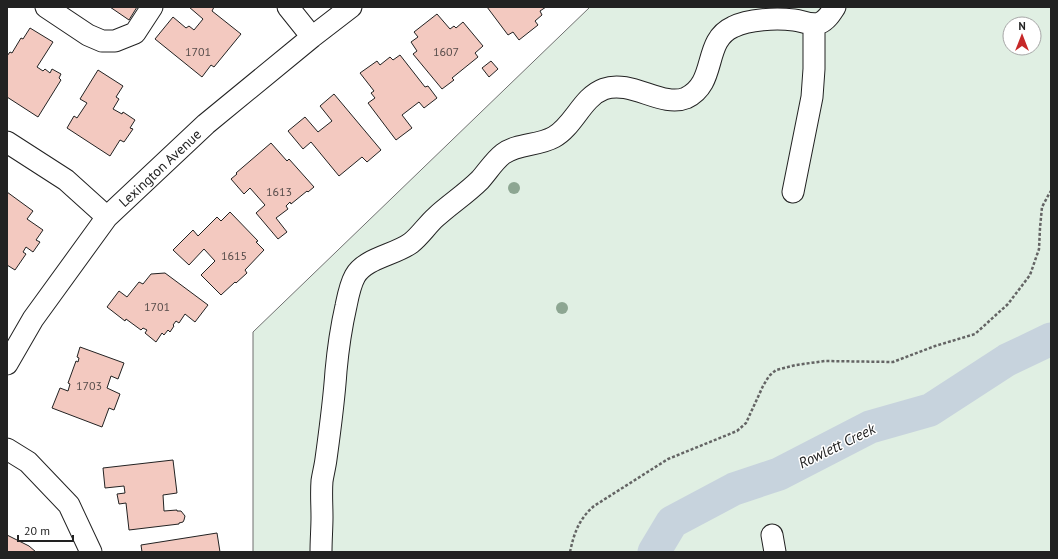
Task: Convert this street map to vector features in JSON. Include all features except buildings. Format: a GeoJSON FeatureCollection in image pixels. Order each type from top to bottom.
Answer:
{"type":"FeatureCollection","features":[{"type":"Feature","properties":{"kind":"street"},"geometry":{"type":"LineString","coordinates":[[46,7],[88,35],[102,41],[115,41],[135,33],[152,7]]}},
{"type":"Feature","properties":{"kind":"street"},"geometry":{"type":"LineString","coordinates":[[288,7],[312,37]]}},
{"type":"Feature","properties":{"kind":"street","name":"Lexington Avenue"},"geometry":{"type":"LineString","coordinates":[[7,364],[33,319],[107,217],[206,124],[351,7]]}},
{"type":"Feature","properties":{"kind":"street"},"geometry":{"type":"LineString","coordinates":[[321,552],[322,481],[340,336],[348,295],[355,275],[359,270],[365,265],[411,243],[438,216],[479,180],[493,163],[506,152],[556,136],[565,129],[586,102],[603,89],[615,87],[625,88],[666,99],[684,99],[700,88],[706,76],[711,56],[717,42],[731,27],[747,22],[767,20],[790,20],[814,24],[826,19],[835,7]]}},
{"type":"Feature","properties":{"kind":"street"},"geometry":{"type":"LineString","coordinates":[[793,192],[812,97],[814,69],[814,24]]}},
{"type":"Feature","properties":{"kind":"street"},"geometry":{"type":"LineString","coordinates":[[7,142],[66,180],[107,217]]}},
{"type":"Feature","properties":{"kind":"street"},"geometry":{"type":"LineString","coordinates":[[7,449],[28,462],[69,505],[90,552]]}},
{"type":"Feature","properties":{"kind":"path"},"geometry":{"type":"LineString","coordinates":[[570,552],[573,538],[579,524],[587,512],[594,506],[668,459],[738,431],[746,423],[769,376],[776,370],[796,365],[825,361],[893,362],[935,346],[975,334],[1008,304],[1030,275],[1039,248],[1042,207],[1051,191]]}},
{"type":"Feature","properties":{"kind":"green space"},"geometry":{"type":"Polygon","coordinates":[[[590,7],[1051,7],[1051,552],[253,552],[253,332],[590,7]]]}},
{"type":"Feature","properties":{"kind":"waterway","name":"Rowlett Creek"},"geometry":{"type":"LineString","coordinates":[[654,552],[672,522],[734,489],[779,474],[870,427],[930,410],[1007,360],[1051,339]]}}]}
